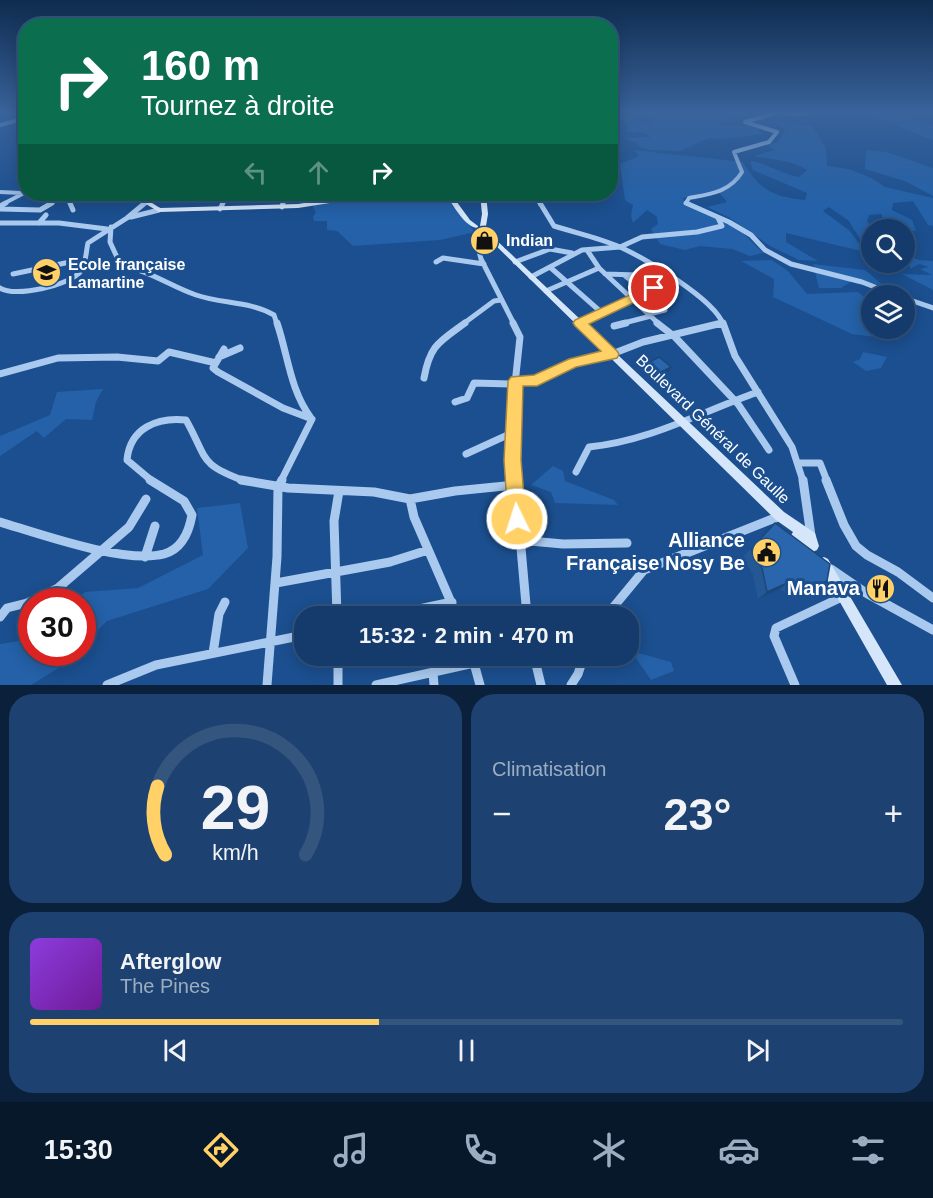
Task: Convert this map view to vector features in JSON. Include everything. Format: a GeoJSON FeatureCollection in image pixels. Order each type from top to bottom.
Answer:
{"type":"FeatureCollection","features":[{"type":"Feature","properties":{"kind":"main road"},"geometry":{"type":"LineString","coordinates":[[150,201],[150,206],[159,210],[282,207],[329,201]]}},
{"type":"Feature","properties":{"kind":"main road"},"geometry":{"type":"LineString","coordinates":[[455,201],[480,228],[485,214],[484,201]]}},
{"type":"Feature","properties":{"kind":"main road","name":"Boulevard Général de Gaulle"},"geometry":{"type":"LineString","coordinates":[[480,228],[806,539],[822,561]]}},
{"type":"Feature","properties":{"kind":"main road"},"geometry":{"type":"LineString","coordinates":[[822,561],[891,684]]}},
{"type":"Feature","properties":{"kind":"street"},"geometry":{"type":"LineString","coordinates":[[762,144],[734,152],[742,172],[738,182],[730,188],[689,198],[686,203],[751,236],[765,250],[791,264],[870,285]]}},
{"type":"Feature","properties":{"kind":"street"},"geometry":{"type":"LineString","coordinates":[[0,192],[18,193]]}},
{"type":"Feature","properties":{"kind":"street"},"geometry":{"type":"LineString","coordinates":[[0,208],[18,198]]}},
{"type":"Feature","properties":{"kind":"street"},"geometry":{"type":"LineString","coordinates":[[0,208],[40,210],[55,201]]}},
{"type":"Feature","properties":{"kind":"street"},"geometry":{"type":"LineString","coordinates":[[71,201],[73,210]]}},
{"type":"Feature","properties":{"kind":"street"},"geometry":{"type":"LineString","coordinates":[[0,288],[6,292],[21,293],[74,278],[83,269],[88,243],[127,218],[145,201]]}},
{"type":"Feature","properties":{"kind":"street"},"geometry":{"type":"LineString","coordinates":[[220,209],[224,201]]}},
{"type":"Feature","properties":{"kind":"street"},"geometry":{"type":"LineString","coordinates":[[282,207],[284,201]]}},
{"type":"Feature","properties":{"kind":"street"},"geometry":{"type":"LineString","coordinates":[[539,201],[554,226],[620,247],[673,278],[707,303],[720,316],[735,356],[776,420],[804,478],[806,539]]}},
{"type":"Feature","properties":{"kind":"street"},"geometry":{"type":"LineString","coordinates":[[127,218],[159,210]]}},
{"type":"Feature","properties":{"kind":"street"},"geometry":{"type":"LineString","coordinates":[[39,224],[46,215]]}},
{"type":"Feature","properties":{"kind":"street"},"geometry":{"type":"LineString","coordinates":[[531,277],[551,268],[572,253],[620,247],[638,238],[708,232],[722,226],[718,218]]}},
{"type":"Feature","properties":{"kind":"street"},"geometry":{"type":"LineString","coordinates":[[0,223],[109,228]]}},
{"type":"Feature","properties":{"kind":"street"},"geometry":{"type":"LineString","coordinates":[[109,228],[110,240],[121,266],[136,268],[195,294],[255,306],[274,315],[284,354],[299,395],[300,405],[312,419]]}},
{"type":"Feature","properties":{"kind":"street"},"geometry":{"type":"LineString","coordinates":[[480,228],[475,235],[475,242],[520,337],[515,382],[514,485],[526,606]]}},
{"type":"Feature","properties":{"kind":"street"},"geometry":{"type":"LineString","coordinates":[[514,262],[550,248],[564,248],[572,253]]}},
{"type":"Feature","properties":{"kind":"street"},"geometry":{"type":"LineString","coordinates":[[587,250],[599,268],[628,299],[650,315],[669,335],[675,337],[713,376],[713,379],[750,420],[769,450]]}},
{"type":"Feature","properties":{"kind":"street"},"geometry":{"type":"LineString","coordinates":[[436,262],[443,258],[484,264]]}},
{"type":"Feature","properties":{"kind":"street"},"geometry":{"type":"LineString","coordinates":[[29,265],[70,262]]}},
{"type":"Feature","properties":{"kind":"street"},"geometry":{"type":"LineString","coordinates":[[12,274],[44,265]]}},
{"type":"Feature","properties":{"kind":"street"},"geometry":{"type":"LineString","coordinates":[[551,268],[601,312]]}},
{"type":"Feature","properties":{"kind":"street"},"geometry":{"type":"LineString","coordinates":[[546,291],[599,268]]}},
{"type":"Feature","properties":{"kind":"street"},"geometry":{"type":"LineString","coordinates":[[605,274],[673,278]]}},
{"type":"Feature","properties":{"kind":"street"},"geometry":{"type":"LineString","coordinates":[[612,281],[625,276]]}},
{"type":"Feature","properties":{"kind":"street"},"geometry":{"type":"LineString","coordinates":[[625,276],[646,292]]}},
{"type":"Feature","properties":{"kind":"street"},"geometry":{"type":"LineString","coordinates":[[579,323],[673,278]]}},
{"type":"Feature","properties":{"kind":"street"},"geometry":{"type":"LineString","coordinates":[[424,378],[428,357],[436,345],[494,300],[501,300],[499,294]]}},
{"type":"Feature","properties":{"kind":"street"},"geometry":{"type":"LineString","coordinates":[[915,302],[933,308]]}},
{"type":"Feature","properties":{"kind":"street"},"geometry":{"type":"LineString","coordinates":[[614,326],[665,310]]}},
{"type":"Feature","properties":{"kind":"street"},"geometry":{"type":"LineString","coordinates":[[455,402],[467,398],[474,383],[537,380],[574,363],[612,354],[643,342],[722,323]]}},
{"type":"Feature","properties":{"kind":"street"},"geometry":{"type":"LineString","coordinates":[[0,374],[58,358],[127,357],[158,361],[169,352],[217,360],[240,348]]}},
{"type":"Feature","properties":{"kind":"street"},"geometry":{"type":"LineString","coordinates":[[224,349],[213,368],[218,372],[283,408],[312,419]]}},
{"type":"Feature","properties":{"kind":"street"},"geometry":{"type":"LineString","coordinates":[[576,472],[589,447],[612,446],[655,435],[685,423],[699,413],[758,392]]}},
{"type":"Feature","properties":{"kind":"street"},"geometry":{"type":"LineString","coordinates":[[0,522],[145,557],[165,554],[180,545],[191,526],[192,515],[184,501],[153,482],[127,460],[126,448],[136,433],[149,424],[167,418],[186,420],[192,429],[197,447],[208,463],[223,474],[278,488],[296,491],[339,490],[393,494],[410,499],[444,492],[514,485]]}},
{"type":"Feature","properties":{"kind":"street"},"geometry":{"type":"LineString","coordinates":[[267,685],[276,583],[278,488],[312,419]]}},
{"type":"Feature","properties":{"kind":"street"},"geometry":{"type":"LineString","coordinates":[[466,454],[514,432]]}},
{"type":"Feature","properties":{"kind":"street"},"geometry":{"type":"LineString","coordinates":[[798,463],[820,463],[844,525],[856,546],[933,598]]}},
{"type":"Feature","properties":{"kind":"street"},"geometry":{"type":"LineString","coordinates":[[337,606],[334,521],[339,490]]}},
{"type":"Feature","properties":{"kind":"street"},"geometry":{"type":"LineString","coordinates":[[0,617],[7,608],[27,603],[58,588],[129,527],[146,499]]}},
{"type":"Feature","properties":{"kind":"street"},"geometry":{"type":"LineString","coordinates":[[410,499],[414,517],[454,606]]}},
{"type":"Feature","properties":{"kind":"street"},"geometry":{"type":"LineString","coordinates":[[614,606],[644,570],[784,520]]}},
{"type":"Feature","properties":{"kind":"street"},"geometry":{"type":"LineString","coordinates":[[145,557],[155,526]]}},
{"type":"Feature","properties":{"kind":"street"},"geometry":{"type":"LineString","coordinates":[[519,540],[563,544],[627,543]]}},
{"type":"Feature","properties":{"kind":"street"},"geometry":{"type":"LineString","coordinates":[[276,583],[390,562],[428,550]]}},
{"type":"Feature","properties":{"kind":"street"},"geometry":{"type":"LineString","coordinates":[[822,561],[866,593],[933,630]]}},
{"type":"Feature","properties":{"kind":"street"},"geometry":{"type":"LineString","coordinates":[[795,685],[774,636],[776,628],[842,597]]}},
{"type":"Feature","properties":{"kind":"street"},"geometry":{"type":"LineString","coordinates":[[213,653],[219,614],[225,602]]}},
{"type":"Feature","properties":{"kind":"street"},"geometry":{"type":"LineString","coordinates":[[433,606],[452,602]]}},
{"type":"Feature","properties":{"kind":"street"},"geometry":{"type":"LineString","coordinates":[[111,684],[156,665],[294,636]]}},
{"type":"Feature","properties":{"kind":"street"},"geometry":{"type":"LineString","coordinates":[[338,666],[338,685]]}},
{"type":"Feature","properties":{"kind":"street"},"geometry":{"type":"LineString","coordinates":[[376,685],[451,666]]}},
{"type":"Feature","properties":{"kind":"street"},"geometry":{"type":"LineString","coordinates":[[475,666],[480,685]]}},
{"type":"Feature","properties":{"kind":"street"},"geometry":{"type":"LineString","coordinates":[[536,666],[541,685]]}},
{"type":"Feature","properties":{"kind":"street"},"geometry":{"type":"LineString","coordinates":[[571,685],[581,666]]}},
{"type":"Feature","properties":{"kind":"street"},"geometry":{"type":"LineString","coordinates":[[433,672],[434,685]]}},
{"type":"Feature","properties":{"kind":"shaded area"},"geometry":{"type":"Polygon","coordinates":[[[638,144],[696,144],[681,151],[650,150],[638,146],[638,144]]]}},
{"type":"Feature","properties":{"kind":"shaded area"},"geometry":{"type":"Polygon","coordinates":[[[823,144],[826,148],[827,166],[849,169],[885,187],[933,198],[933,226],[928,225],[913,201],[893,203],[892,210],[910,219],[882,219],[882,214],[869,215],[868,219],[861,219],[861,239],[849,221],[829,207],[823,211],[850,231],[861,246],[861,251],[786,233],[786,242],[818,261],[799,260],[770,246],[730,218],[707,207],[727,202],[717,190],[683,198],[684,204],[738,228],[763,253],[750,256],[732,249],[700,246],[685,250],[660,244],[651,229],[658,224],[657,217],[647,210],[633,223],[631,216],[633,205],[625,200],[620,164],[639,156],[634,150],[743,162],[761,186],[784,197],[805,200],[807,193],[753,170],[750,161],[799,177],[807,170],[788,162],[754,156],[774,150],[768,145],[823,144]]]}},
{"type":"Feature","properties":{"kind":"shaded area"},"geometry":{"type":"Polygon","coordinates":[[[866,150],[886,152],[933,168],[933,196],[905,181],[865,169],[866,150]]]}},
{"type":"Feature","properties":{"kind":"shaded area"},"geometry":{"type":"Polygon","coordinates":[[[332,201],[449,201],[475,232],[440,240],[353,246],[337,231],[327,230],[327,221],[314,221],[313,217],[316,212],[313,205],[332,201]]]}},
{"type":"Feature","properties":{"kind":"shaded area"},"geometry":{"type":"Polygon","coordinates":[[[915,259],[933,261],[933,290],[902,274],[932,275],[920,269],[929,267],[919,264],[915,266],[915,259]]]}},
{"type":"Feature","properties":{"kind":"shaded area"},"geometry":{"type":"Polygon","coordinates":[[[772,260],[788,271],[807,294],[858,292],[861,294],[861,335],[852,334],[773,297],[774,279],[741,261],[772,260]]]}},
{"type":"Feature","properties":{"kind":"shaded area"},"geometry":{"type":"Polygon","coordinates":[[[813,264],[861,270],[861,273],[869,273],[883,285],[854,280],[841,288],[819,288],[813,264]]]}},
{"type":"Feature","properties":{"kind":"shaded area"},"geometry":{"type":"Polygon","coordinates":[[[863,352],[887,357],[881,368],[866,371],[853,362],[860,359],[863,352]]]}},
{"type":"Feature","properties":{"kind":"shaded area"},"geometry":{"type":"Polygon","coordinates":[[[103,389],[96,402],[92,420],[66,419],[44,438],[37,431],[0,456],[0,436],[50,415],[57,392],[103,389]]]}},
{"type":"Feature","properties":{"kind":"shaded area"},"geometry":{"type":"Polygon","coordinates":[[[553,466],[563,471],[565,481],[614,500],[618,505],[555,503],[551,492],[531,485],[553,466]]]}},
{"type":"Feature","properties":{"kind":"shaded area"},"geometry":{"type":"Polygon","coordinates":[[[240,503],[248,548],[208,589],[107,621],[96,632],[96,591],[138,588],[203,555],[197,508],[240,503]]]}},
{"type":"Feature","properties":{"kind":"shaded area"},"geometry":{"type":"Polygon","coordinates":[[[18,641],[18,666],[61,666],[31,685],[0,685],[0,644],[18,641]]]}},
{"type":"Feature","properties":{"kind":"shaded area"},"geometry":{"type":"Polygon","coordinates":[[[639,653],[671,662],[674,671],[651,680],[639,663],[639,653]]]}},
{"type":"Feature","properties":{"kind":"building"},"geometry":{"type":"Polygon","coordinates":[[[659,357],[671,367],[657,374],[646,364],[659,357]]]}},
{"type":"Feature","properties":{"kind":"building"},"geometry":{"type":"Polygon","coordinates":[[[775,523],[830,564],[827,581],[803,591],[789,582],[767,592],[762,568],[751,549],[775,523]]]}},
{"type":"Feature","properties":{"kind":"place","name":"Indian"},"geometry":{"type":"Point","coordinates":[485,240]}},
{"type":"Feature","properties":{"kind":"place","name":"Ecole française Lamartine"},"geometry":{"type":"Point","coordinates":[47,273]}},
{"type":"Feature","properties":{"kind":"place","name":"Alliance Française Nosy Be"},"geometry":{"type":"Point","coordinates":[766,552]}},
{"type":"Feature","properties":{"kind":"place","name":"Manava"},"geometry":{"type":"Point","coordinates":[881,588]}},
{"type":"Feature","properties":{"kind":"route"},"geometry":{"type":"LineString","coordinates":[[517,519],[513,460],[516,381],[537,380],[574,363],[612,354],[579,323],[654,288]]}}]}
